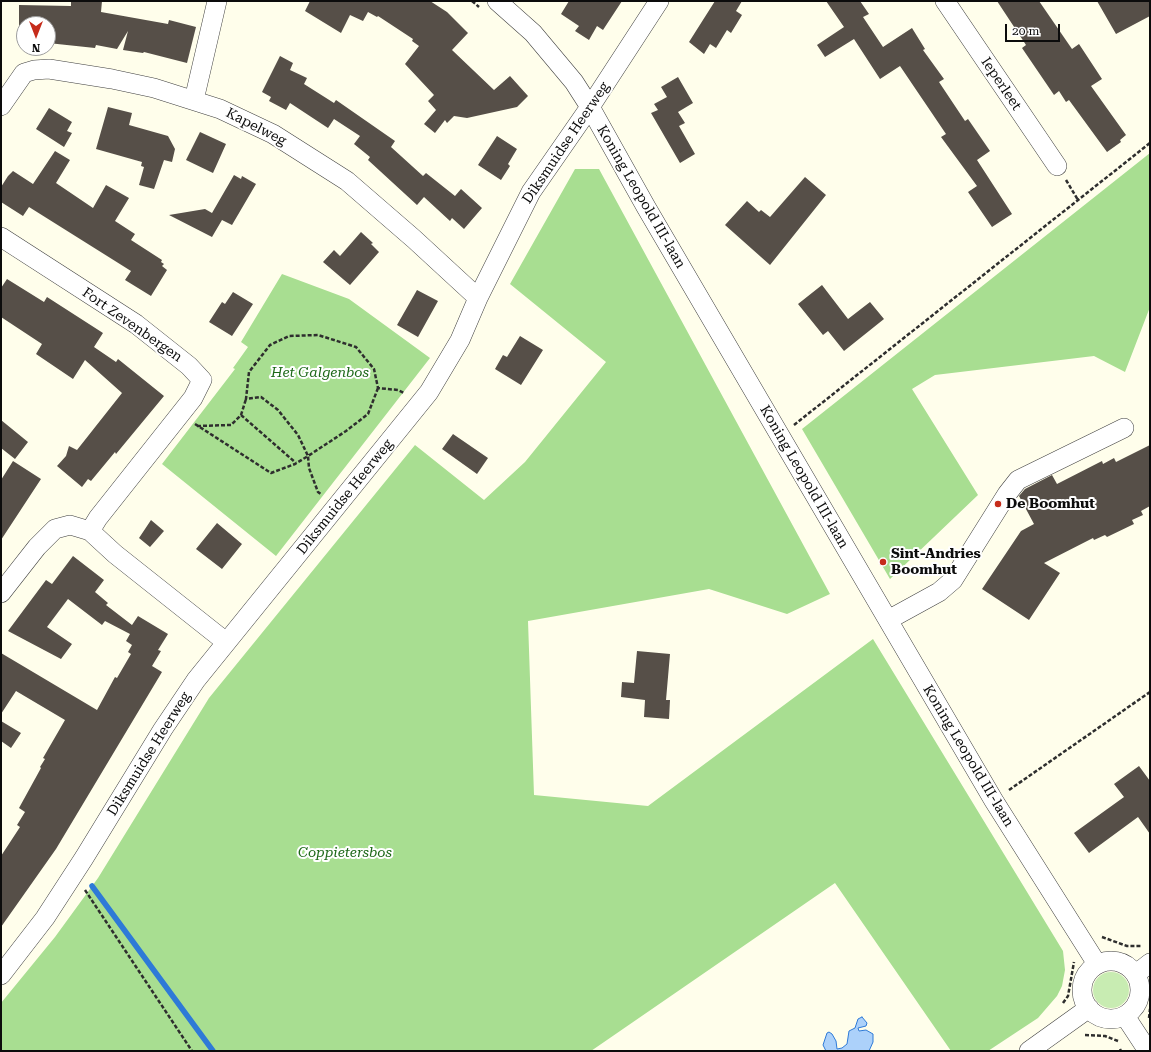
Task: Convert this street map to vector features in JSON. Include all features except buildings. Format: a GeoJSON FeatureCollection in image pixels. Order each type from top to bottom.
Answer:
{"type":"FeatureCollection","features":[{"type":"Feature","properties":{"kind":"street"},"geometry":{"type":"LineString","coordinates":[[194,100],[217,1]]}},
{"type":"Feature","properties":{"kind":"street","name":"Koning Leopold III-laan"},"geometry":{"type":"LineString","coordinates":[[497,1],[533,33],[574,82],[590,107],[780,436],[994,801],[1097,964]]}},
{"type":"Feature","properties":{"kind":"street","name":"Diksmuidse Heerweg"},"geometry":{"type":"LineString","coordinates":[[1,975],[45,918],[163,729],[196,680],[428,394],[460,340],[478,298],[531,192],[590,107],[659,1]]}},
{"type":"Feature","properties":{"kind":"street","name":"Ieperleet"},"geometry":{"type":"LineString","coordinates":[[945,1],[1057,166]]}},
{"type":"Feature","properties":{"kind":"street","name":"Kapelweg"},"geometry":{"type":"LineString","coordinates":[[1,106],[24,73],[34,70],[49,69],[112,79],[194,100],[220,109],[273,134],[347,181],[414,239],[478,298]]}},
{"type":"Feature","properties":{"kind":"street","name":"Fort Zevenbergen"},"geometry":{"type":"LineString","coordinates":[[1,237],[136,324],[190,366],[202,380],[192,398],[98,518],[90,531]]}},
{"type":"Feature","properties":{"kind":"street"},"geometry":{"type":"LineString","coordinates":[[888,620],[939,592],[953,580],[1006,494],[1018,480],[1124,428]]}},
{"type":"Feature","properties":{"kind":"street"},"geometry":{"type":"LineString","coordinates":[[1,593],[37,547],[55,529],[70,525],[90,531],[115,554],[226,642]]}},
{"type":"Feature","properties":{"kind":"street"},"geometry":{"type":"LineString","coordinates":[[1107,960],[1143,969],[1140,998],[1134,1008],[1126,1016],[1106,1018],[1096,1014],[1089,1008],[1083,996],[1083,984],[1087,972],[1097,964],[1107,960]]}},
{"type":"Feature","properties":{"kind":"street"},"geometry":{"type":"LineString","coordinates":[[1029,1051],[1089,1008]]}},
{"type":"Feature","properties":{"kind":"street"},"geometry":{"type":"LineString","coordinates":[[1126,1016],[1148,1051]]}},
{"type":"Feature","properties":{"kind":"path"},"geometry":{"type":"LineString","coordinates":[[780,436],[1150,143]]}},
{"type":"Feature","properties":{"kind":"path"},"geometry":{"type":"LineString","coordinates":[[179,415],[271,473],[296,463],[308,456],[368,414],[378,388],[374,369],[356,347],[318,335],[289,336],[270,345],[249,372],[246,399],[241,415],[231,425],[197,426]]}},
{"type":"Feature","properties":{"kind":"path"},"geometry":{"type":"LineString","coordinates":[[378,388],[398,390],[402,393],[428,394]]}},
{"type":"Feature","properties":{"kind":"path"},"geometry":{"type":"LineString","coordinates":[[246,399],[261,397],[278,410],[298,436],[308,456],[309,468],[318,492],[337,507]]}},
{"type":"Feature","properties":{"kind":"path"},"geometry":{"type":"LineString","coordinates":[[241,415],[296,463]]}},
{"type":"Feature","properties":{"kind":"path"},"geometry":{"type":"LineString","coordinates":[[994,801],[1150,692]]}},
{"type":"Feature","properties":{"kind":"path"},"geometry":{"type":"LineString","coordinates":[[74,873],[192,1051]]}},
{"type":"Feature","properties":{"kind":"path"},"geometry":{"type":"LineString","coordinates":[[1098,933],[1103,938],[1127,946],[1143,946]]}},
{"type":"Feature","properties":{"kind":"path"},"geometry":{"type":"LineString","coordinates":[[1058,1008],[1068,996],[1074,963],[1072,955]]}},
{"type":"Feature","properties":{"kind":"path"},"geometry":{"type":"LineString","coordinates":[[1150,1009],[1150,1022]]}},
{"type":"Feature","properties":{"kind":"path"},"geometry":{"type":"LineString","coordinates":[[1081,1035],[1105,1036],[1120,1042]]}},
{"type":"Feature","properties":{"kind":"green space"},"geometry":{"type":"Polygon","coordinates":[[[1150,153],[1150,307],[1125,372],[1094,356],[935,375],[912,389],[978,495],[890,579],[802,429],[1150,153]]]}},
{"type":"Feature","properties":{"kind":"green space","name":"Coppietersbos"},"geometry":{"type":"Polygon","coordinates":[[[575,169],[599,169],[830,594],[787,614],[709,589],[528,621],[534,795],[648,806],[873,639],[1063,951],[1065,970],[1062,986],[1057,996],[1038,1018],[988,1051],[951,1051],[835,883],[591,1051],[1,1051],[1,1003],[55,937],[98,878],[209,698],[415,445],[484,500],[525,462],[606,362],[510,284],[575,169]]]}},
{"type":"Feature","properties":{"kind":"green space","name":"Het Galgenbos"},"geometry":{"type":"Polygon","coordinates":[[[282,274],[349,299],[430,358],[276,556],[162,464],[235,369],[233,368],[248,347],[241,342],[282,274]]]}},
{"type":"Feature","properties":{"kind":"green space"},"geometry":{"type":"Polygon","coordinates":[[[1114,972],[1124,977],[1128,983],[1128,997],[1124,1003],[1118,1007],[1108,1008],[1098,1003],[1094,997],[1093,987],[1098,977],[1104,973],[1114,972]]]}},
{"type":"Feature","properties":{"kind":"water"},"geometry":{"type":"Polygon","coordinates":[[[862,1017],[867,1023],[866,1026],[858,1028],[859,1031],[866,1030],[873,1034],[873,1042],[869,1051],[826,1051],[823,1045],[827,1033],[829,1032],[832,1034],[836,1041],[837,1049],[842,1048],[847,1044],[849,1031],[855,1028],[858,1019],[862,1017]]]}},
{"type":"Feature","properties":{"kind":"waterway"},"geometry":{"type":"LineString","coordinates":[[92,886],[213,1051]]}},
{"type":"Feature","properties":{"kind":"place","name":"De Boomhut"},"geometry":{"type":"Point","coordinates":[998,504]}},
{"type":"Feature","properties":{"kind":"place","name":"Sint-Andries Boomhut"},"geometry":{"type":"Point","coordinates":[883,562]}}]}
